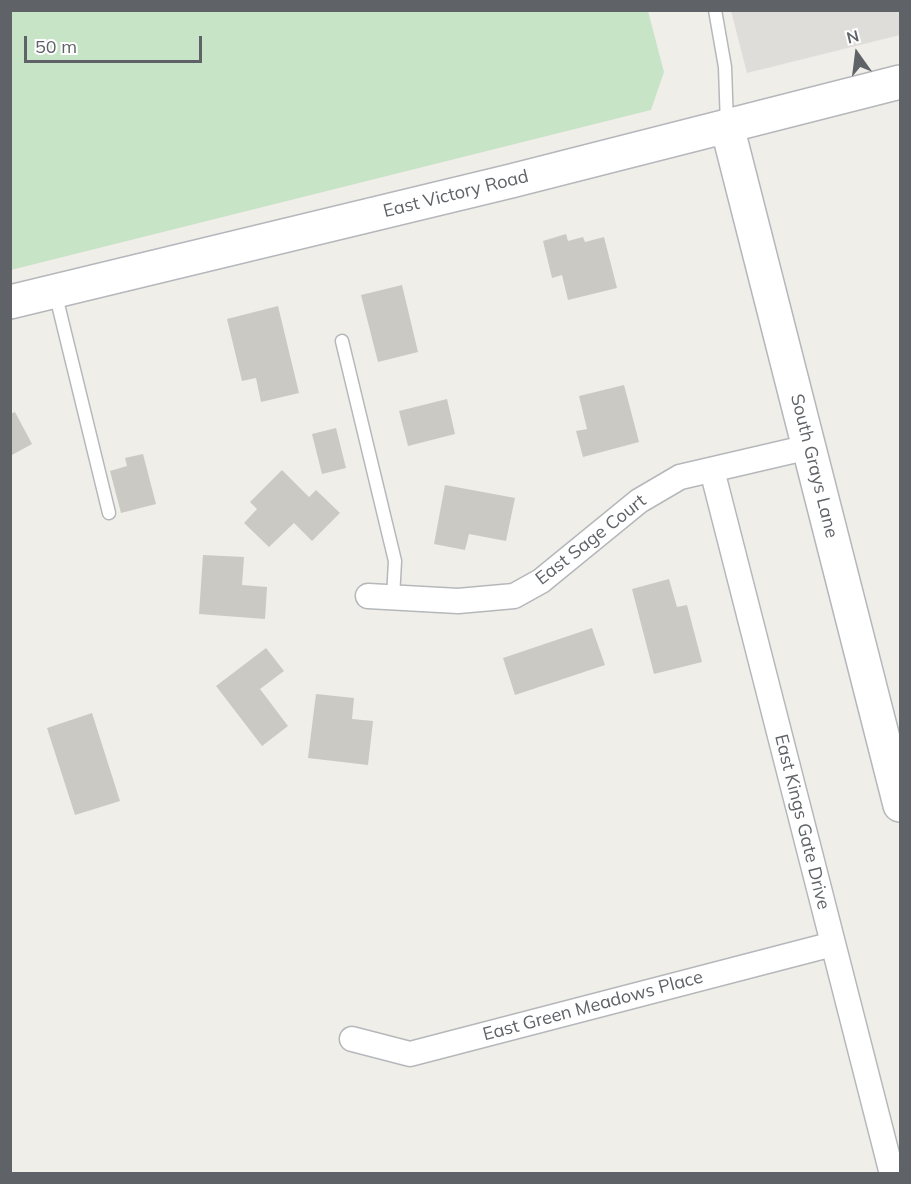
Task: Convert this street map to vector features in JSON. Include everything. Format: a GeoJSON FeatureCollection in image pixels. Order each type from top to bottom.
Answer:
{"type":"FeatureCollection","features":[{"type":"Feature","properties":{"kind":"street","name":"East Victory Road"},"geometry":{"type":"LineString","coordinates":[[10,302],[511,181],[900,82]]}},
{"type":"Feature","properties":{"kind":"street","name":"South Grays Lane"},"geometry":{"type":"LineString","coordinates":[[727,126],[900,806]]}},
{"type":"Feature","properties":{"kind":"street","name":"East Sage Court"},"geometry":{"type":"LineString","coordinates":[[368,596],[458,601],[514,596],[541,581],[639,501],[680,477],[809,447]]}},
{"type":"Feature","properties":{"kind":"street","name":"East Kings Gate Drive"},"geometry":{"type":"LineString","coordinates":[[712,470],[892,1173]]}},
{"type":"Feature","properties":{"kind":"street","name":"East Green Meadows Place"},"geometry":{"type":"LineString","coordinates":[[352,1040],[410,1054],[833,944]]}},
{"type":"Feature","properties":{"kind":"lane"},"geometry":{"type":"LineString","coordinates":[[715,10],[725,67],[727,126]]}},
{"type":"Feature","properties":{"kind":"lane"},"geometry":{"type":"LineString","coordinates":[[55,291],[110,513]]}},
{"type":"Feature","properties":{"kind":"lane"},"geometry":{"type":"LineString","coordinates":[[342,341],[395,561],[393,598]]}},
{"type":"Feature","properties":{"kind":"shaded area"},"geometry":{"type":"Polygon","coordinates":[[[731,11],[900,11],[900,35],[747,73],[731,11]]]}},
{"type":"Feature","properties":{"kind":"green space"},"geometry":{"type":"Polygon","coordinates":[[[10,11],[648,11],[664,72],[651,110],[11,270],[10,11]]]}},
{"type":"Feature","properties":{"kind":"building"},"geometry":{"type":"Polygon","coordinates":[[[566,234],[568,241],[583,237],[585,242],[604,237],[617,288],[568,300],[562,275],[552,278],[543,241],[566,234]]]}},
{"type":"Feature","properties":{"kind":"building"},"geometry":{"type":"Polygon","coordinates":[[[402,285],[418,352],[378,362],[361,295],[402,285]]]}},
{"type":"Feature","properties":{"kind":"building"},"geometry":{"type":"Polygon","coordinates":[[[278,306],[299,393],[261,402],[256,378],[242,381],[227,319],[278,306]]]}},
{"type":"Feature","properties":{"kind":"building"},"geometry":{"type":"Polygon","coordinates":[[[624,385],[639,442],[583,457],[576,431],[587,429],[579,396],[624,385]]]}},
{"type":"Feature","properties":{"kind":"building"},"geometry":{"type":"Polygon","coordinates":[[[447,399],[455,434],[408,446],[399,411],[447,399]]]}},
{"type":"Feature","properties":{"kind":"building"},"geometry":{"type":"Polygon","coordinates":[[[15,412],[32,444],[10,456],[10,414],[15,412]]]}},
{"type":"Feature","properties":{"kind":"building"},"geometry":{"type":"Polygon","coordinates":[[[336,428],[346,468],[322,474],[312,434],[336,428]]]}},
{"type":"Feature","properties":{"kind":"building"},"geometry":{"type":"Polygon","coordinates":[[[143,454],[156,504],[121,513],[110,471],[127,466],[125,458],[143,454]]]}},
{"type":"Feature","properties":{"kind":"building"},"geometry":{"type":"Polygon","coordinates":[[[282,470],[309,497],[316,490],[340,513],[312,541],[294,523],[269,547],[244,523],[257,509],[250,502],[282,470]]]}},
{"type":"Feature","properties":{"kind":"building"},"geometry":{"type":"Polygon","coordinates":[[[445,485],[515,498],[506,541],[469,534],[465,550],[434,544],[445,485]]]}},
{"type":"Feature","properties":{"kind":"building"},"geometry":{"type":"Polygon","coordinates":[[[203,555],[244,557],[242,585],[267,587],[265,619],[199,614],[203,555]]]}},
{"type":"Feature","properties":{"kind":"building"},"geometry":{"type":"Polygon","coordinates":[[[669,579],[677,607],[687,605],[702,662],[654,674],[632,589],[669,579]]]}},
{"type":"Feature","properties":{"kind":"building"},"geometry":{"type":"Polygon","coordinates":[[[592,628],[605,665],[515,695],[503,658],[592,628]]]}},
{"type":"Feature","properties":{"kind":"building"},"geometry":{"type":"Polygon","coordinates":[[[266,648],[284,671],[260,689],[288,726],[262,746],[216,686],[266,648]]]}},
{"type":"Feature","properties":{"kind":"building"},"geometry":{"type":"Polygon","coordinates":[[[316,694],[354,698],[352,719],[373,721],[368,765],[308,758],[316,694]]]}},
{"type":"Feature","properties":{"kind":"building"},"geometry":{"type":"Polygon","coordinates":[[[92,713],[120,801],[75,815],[47,728],[92,713]]]}}]}
